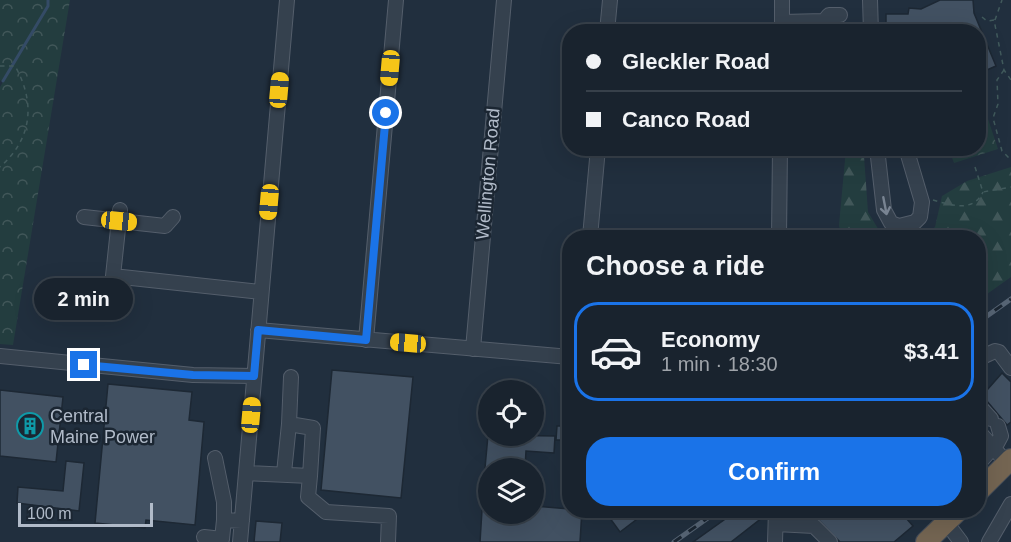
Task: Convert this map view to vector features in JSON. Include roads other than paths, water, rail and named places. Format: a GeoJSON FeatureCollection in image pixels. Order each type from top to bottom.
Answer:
{"type":"FeatureCollection","features":[{"type":"Feature","properties":{"kind":"highway"},"geometry":{"type":"LineString","coordinates":[[986,475],[994,456]]}},
{"type":"Feature","properties":{"kind":"highway"},"geometry":{"type":"LineString","coordinates":[[926,542],[950,518]]}},
{"type":"Feature","properties":{"kind":"street"},"geometry":{"type":"LineString","coordinates":[[240,542],[287,0]]}},
{"type":"Feature","properties":{"kind":"street"},"geometry":{"type":"LineString","coordinates":[[366,340],[396,0]]}},
{"type":"Feature","properties":{"kind":"street","name":"Wellington Road"},"geometry":{"type":"LineString","coordinates":[[473,349],[504,0]]}},
{"type":"Feature","properties":{"kind":"street"},"geometry":{"type":"LineString","coordinates":[[608,24],[610,0]]}},
{"type":"Feature","properties":{"kind":"street"},"geometry":{"type":"LineString","coordinates":[[782,0],[782,24]]}},
{"type":"Feature","properties":{"kind":"street"},"geometry":{"type":"LineString","coordinates":[[870,0],[871,24]]}},
{"type":"Feature","properties":{"kind":"street"},"geometry":{"type":"LineString","coordinates":[[803,24],[824,21],[829,15],[840,15]]}},
{"type":"Feature","properties":{"kind":"street"},"geometry":{"type":"LineString","coordinates":[[591,230],[597,156]]}},
{"type":"Feature","properties":{"kind":"street"},"geometry":{"type":"LineString","coordinates":[[779,230],[780,156]]}},
{"type":"Feature","properties":{"kind":"street"},"geometry":{"type":"LineString","coordinates":[[878,156],[884,210],[891,223],[899,226],[915,222],[922,210],[922,202],[908,156]]}},
{"type":"Feature","properties":{"kind":"street"},"geometry":{"type":"LineString","coordinates":[[119,215],[113,276],[261,292]]}},
{"type":"Feature","properties":{"kind":"street"},"geometry":{"type":"LineString","coordinates":[[84,217],[119,215],[165,226],[173,217]]}},
{"type":"Feature","properties":{"kind":"street"},"geometry":{"type":"LineString","coordinates":[[258,330],[562,356]]}},
{"type":"Feature","properties":{"kind":"street"},"geometry":{"type":"LineString","coordinates":[[986,354],[999,352],[1011,368]]}},
{"type":"Feature","properties":{"kind":"street"},"geometry":{"type":"LineString","coordinates":[[0,356],[193,375],[254,376]]}},
{"type":"Feature","properties":{"kind":"street"},"geometry":{"type":"LineString","coordinates":[[284,473],[291,377]]}},
{"type":"Feature","properties":{"kind":"street"},"geometry":{"type":"LineString","coordinates":[[986,413],[994,422],[1001,436],[994,456]]}},
{"type":"Feature","properties":{"kind":"street"},"geometry":{"type":"LineString","coordinates":[[289,424],[313,428],[308,496],[326,512],[389,516],[388,542]]}},
{"type":"Feature","properties":{"kind":"street"},"geometry":{"type":"LineString","coordinates":[[204,537],[222,538],[224,502],[215,458]]}},
{"type":"Feature","properties":{"kind":"street"},"geometry":{"type":"LineString","coordinates":[[246,473],[310,476]]}},
{"type":"Feature","properties":{"kind":"street"},"geometry":{"type":"LineString","coordinates":[[989,542],[1011,504]]}},
{"type":"Feature","properties":{"kind":"street"},"geometry":{"type":"LineString","coordinates":[[776,518],[776,542]]}},
{"type":"Feature","properties":{"kind":"street"},"geometry":{"type":"LineString","coordinates":[[780,518],[814,526],[830,542]]}},
{"type":"Feature","properties":{"kind":"street"},"geometry":{"type":"LineString","coordinates":[[953,518],[961,542]]}},
{"type":"Feature","properties":{"kind":"street"},"geometry":{"type":"LineString","coordinates":[[224,520],[242,521]]}},
{"type":"Feature","properties":{"kind":"waterway"},"geometry":{"type":"LineString","coordinates":[[3,81],[48,6],[48,0]]}},
{"type":"Feature","properties":{"kind":"railway"},"geometry":{"type":"LineString","coordinates":[[986,317],[1011,299]]}},
{"type":"Feature","properties":{"kind":"railway"},"geometry":{"type":"LineString","coordinates":[[674,542],[708,518]]}},
{"type":"Feature","properties":{"kind":"place","name":"Central Maine Power"},"geometry":{"type":"Point","coordinates":[30,426]}}]}
